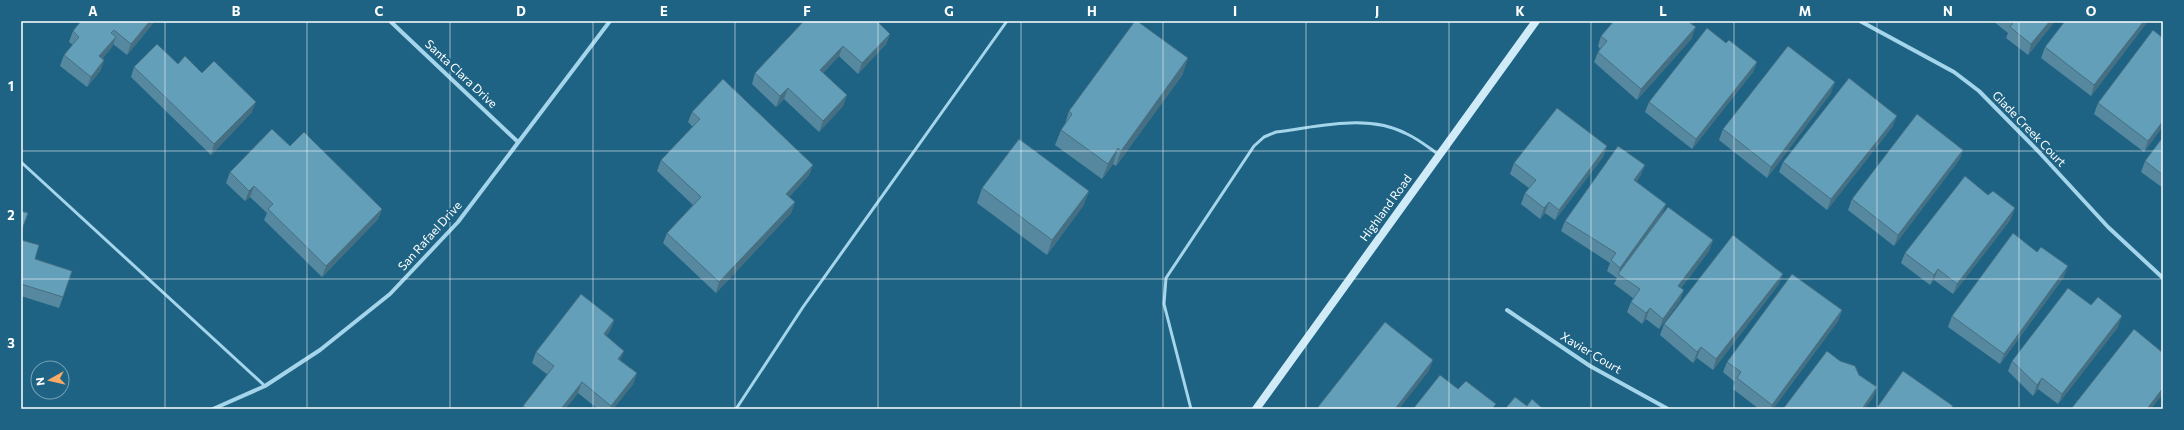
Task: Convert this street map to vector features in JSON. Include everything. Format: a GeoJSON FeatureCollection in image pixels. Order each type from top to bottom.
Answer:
{"type":"FeatureCollection","features":[{"type":"Feature","properties":{"kind":"street","name":"Santa Clara Drive"},"geometry":{"type":"LineString","coordinates":[[390,21],[518,142]]}},
{"type":"Feature","properties":{"kind":"street","name":"San Rafael Drive"},"geometry":{"type":"LineString","coordinates":[[213,409],[265,386],[320,350],[390,294],[458,222],[610,21]]}},
{"type":"Feature","properties":{"kind":"street","name":"Highland Road"},"geometry":{"type":"LineString","coordinates":[[1256,409],[1438,154],[1536,21]]}},
{"type":"Feature","properties":{"kind":"street","name":"Glade Creek Court"},"geometry":{"type":"LineString","coordinates":[[1860,21],[1954,72],[1979,91],[2038,150],[2108,227],[2163,278]]}},
{"type":"Feature","properties":{"kind":"street","name":"Xavier Court"},"geometry":{"type":"LineString","coordinates":[[1507,310],[1590,366],[1668,409]]}},
{"type":"Feature","properties":{"kind":"lane"},"geometry":{"type":"LineString","coordinates":[[736,409],[803,307],[1007,21]]}},
{"type":"Feature","properties":{"kind":"lane"},"geometry":{"type":"LineString","coordinates":[[1190,409],[1164,304],[1166,278],[1254,146],[1264,138],[1276,132],[1368,123],[1391,127],[1407,133],[1438,154]]}},
{"type":"Feature","properties":{"kind":"lane"},"geometry":{"type":"LineString","coordinates":[[21,162],[265,386]]}},
{"type":"Feature","properties":{"kind":"building"},"geometry":{"type":"Polygon","coordinates":[[[81,21],[150,21],[131,44],[114,30],[111,33],[116,37],[99,56],[104,60],[91,77],[64,55],[79,37],[73,31],[81,21]]]}},
{"type":"Feature","properties":{"kind":"building"},"geometry":{"type":"Polygon","coordinates":[[[804,21],[877,21],[890,34],[862,63],[843,46],[820,70],[847,95],[823,121],[788,88],[780,96],[755,73],[804,21]]]}},
{"type":"Feature","properties":{"kind":"building"},"geometry":{"type":"Polygon","coordinates":[[[1135,21],[1188,58],[1121,151],[1118,148],[1108,164],[1061,130],[1072,114],[1069,111],[1135,21]]]}},
{"type":"Feature","properties":{"kind":"building"},"geometry":{"type":"Polygon","coordinates":[[[1614,21],[1691,21],[1690,23],[1696,27],[1641,89],[1598,52],[1607,41],[1601,36],[1614,21]]]}},
{"type":"Feature","properties":{"kind":"building"},"geometry":{"type":"Polygon","coordinates":[[[2011,21],[2050,21],[2031,44],[2010,27],[2013,23],[2011,21]]]}},
{"type":"Feature","properties":{"kind":"building"},"geometry":{"type":"Polygon","coordinates":[[[2065,21],[2144,21],[2094,85],[2045,47],[2065,21]]]}},
{"type":"Feature","properties":{"kind":"building"},"geometry":{"type":"Polygon","coordinates":[[[1707,28],[1726,43],[1729,40],[1757,62],[1696,139],[1649,102],[1707,28]]]}},
{"type":"Feature","properties":{"kind":"building"},"geometry":{"type":"Polygon","coordinates":[[[2153,30],[2163,38],[2163,121],[2148,141],[2098,103],[2153,30]]]}},
{"type":"Feature","properties":{"kind":"building"},"geometry":{"type":"Polygon","coordinates":[[[157,44],[178,64],[185,56],[202,73],[214,61],[256,102],[214,144],[134,67],[157,44]]]}},
{"type":"Feature","properties":{"kind":"building"},"geometry":{"type":"Polygon","coordinates":[[[1788,46],[1835,82],[1771,167],[1723,129],[1788,46]]]}},
{"type":"Feature","properties":{"kind":"building"},"geometry":{"type":"Polygon","coordinates":[[[1849,78],[1897,116],[1831,199],[1783,162],[1849,78]]]}},
{"type":"Feature","properties":{"kind":"building"},"geometry":{"type":"Polygon","coordinates":[[[723,79],[813,165],[786,194],[795,202],[719,282],[667,233],[701,197],[661,160],[700,119],[692,112],[723,79]]]}},
{"type":"Feature","properties":{"kind":"building"},"geometry":{"type":"Polygon","coordinates":[[[1557,108],[1607,146],[1559,210],[1549,202],[1544,208],[1525,193],[1536,180],[1514,163],[1557,108]]]}},
{"type":"Feature","properties":{"kind":"building"},"geometry":{"type":"Polygon","coordinates":[[[1917,114],[1963,150],[1898,235],[1852,199],[1917,114]]]}},
{"type":"Feature","properties":{"kind":"building"},"geometry":{"type":"Polygon","coordinates":[[[272,129],[290,146],[304,132],[382,209],[326,266],[268,209],[273,204],[254,186],[249,191],[230,172],[272,129]]]}},
{"type":"Feature","properties":{"kind":"building"},"geometry":{"type":"Polygon","coordinates":[[[2163,137],[2163,175],[2145,161],[2163,137]]]}},
{"type":"Feature","properties":{"kind":"building"},"geometry":{"type":"Polygon","coordinates":[[[1019,139],[1089,191],[1052,240],[982,188],[1019,139]]]}},
{"type":"Feature","properties":{"kind":"building"},"geometry":{"type":"Polygon","coordinates":[[[1618,146],[1645,165],[1634,180],[1666,204],[1620,268],[1611,260],[1616,253],[1565,221],[1618,146]]]}},
{"type":"Feature","properties":{"kind":"building"},"geometry":{"type":"Polygon","coordinates":[[[1965,176],[1988,195],[1993,191],[2015,208],[1957,284],[1938,269],[1934,275],[1905,253],[1965,176]]]}},
{"type":"Feature","properties":{"kind":"building"},"geometry":{"type":"Polygon","coordinates":[[[1668,207],[1713,240],[1678,286],[1684,290],[1663,319],[1650,308],[1646,313],[1631,302],[1640,289],[1618,274],[1668,207]]]}},
{"type":"Feature","properties":{"kind":"building"},"geometry":{"type":"Polygon","coordinates":[[[21,211],[28,213],[21,232],[21,211]]]}},
{"type":"Feature","properties":{"kind":"building"},"geometry":{"type":"Polygon","coordinates":[[[2013,233],[2037,252],[2041,247],[2068,266],[2004,354],[1952,316],[2013,233]]]}},
{"type":"Feature","properties":{"kind":"building"},"geometry":{"type":"Polygon","coordinates":[[[1733,235],[1783,274],[1716,359],[1701,347],[1697,352],[1664,324],[1733,235]]]}},
{"type":"Feature","properties":{"kind":"building"},"geometry":{"type":"Polygon","coordinates":[[[21,240],[39,245],[35,259],[72,271],[63,297],[21,284],[21,240]]]}},
{"type":"Feature","properties":{"kind":"building"},"geometry":{"type":"Polygon","coordinates":[[[1792,274],[1842,310],[1772,405],[1737,378],[1741,372],[1727,362],[1792,274]]]}},
{"type":"Feature","properties":{"kind":"building"},"geometry":{"type":"Polygon","coordinates":[[[2068,288],[2091,305],[2098,297],[2122,316],[2062,394],[2042,378],[2037,385],[2012,361],[2068,288]]]}},
{"type":"Feature","properties":{"kind":"building"},"geometry":{"type":"Polygon","coordinates":[[[581,294],[614,320],[604,334],[624,351],[618,359],[637,373],[611,406],[582,382],[561,409],[528,409],[523,406],[554,366],[536,352],[581,294]]]}},
{"type":"Feature","properties":{"kind":"building"},"geometry":{"type":"Polygon","coordinates":[[[1385,322],[1433,360],[1395,409],[1320,409],[1318,407],[1385,322]]]}},
{"type":"Feature","properties":{"kind":"building"},"geometry":{"type":"Polygon","coordinates":[[[2134,329],[2163,353],[2163,388],[2147,409],[2071,409],[2134,329]]]}},
{"type":"Feature","properties":{"kind":"building"},"geometry":{"type":"Polygon","coordinates":[[[1827,351],[1840,361],[1855,366],[1859,375],[1877,387],[1862,409],[1783,409],[1827,351]]]}},
{"type":"Feature","properties":{"kind":"building"},"geometry":{"type":"Polygon","coordinates":[[[1903,371],[1953,406],[1951,409],[1876,409],[1903,371]]]}},
{"type":"Feature","properties":{"kind":"building"},"geometry":{"type":"Polygon","coordinates":[[[1440,375],[1458,389],[1466,381],[1496,404],[1492,409],[1413,409],[1440,375]]]}},
{"type":"Feature","properties":{"kind":"building"},"geometry":{"type":"Polygon","coordinates":[[[1515,397],[1527,406],[1532,399],[1543,409],[1505,409],[1515,397]]]}}]}
